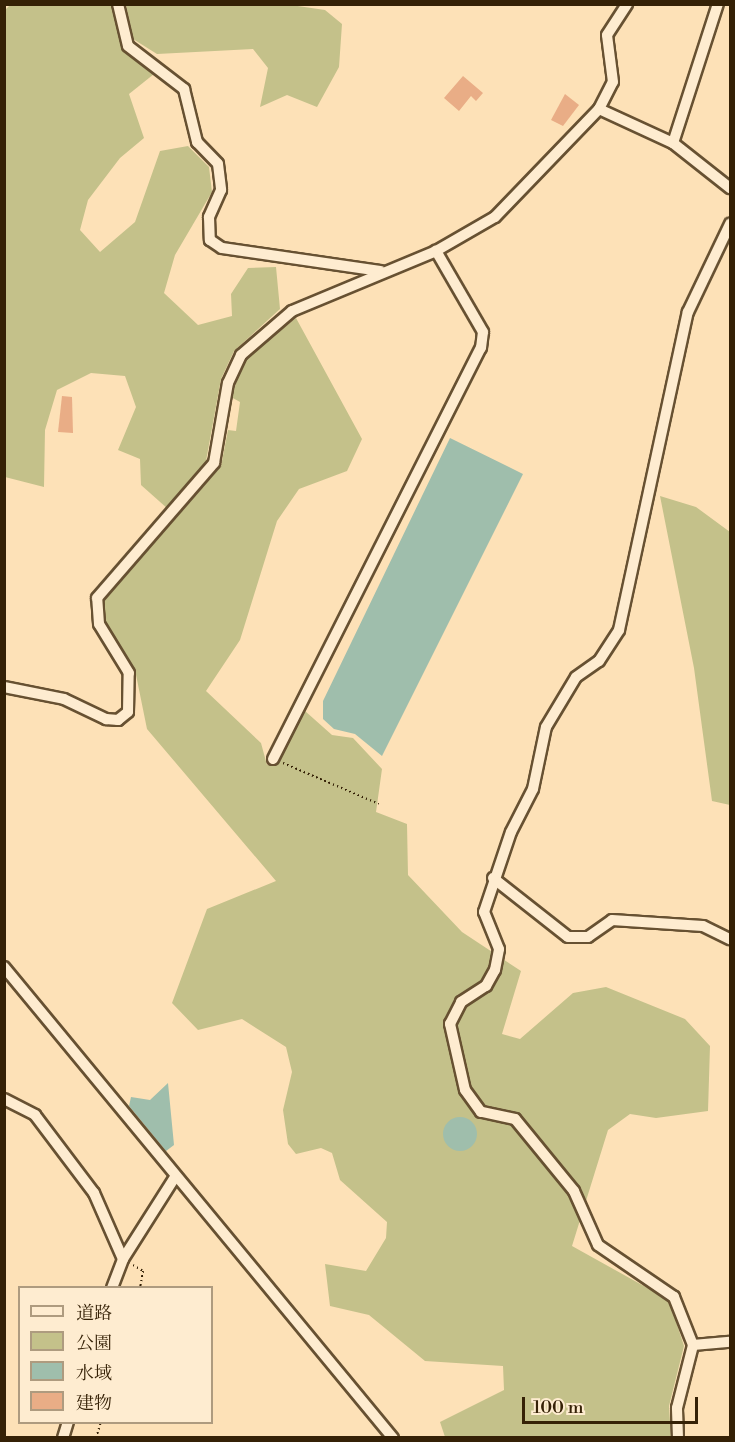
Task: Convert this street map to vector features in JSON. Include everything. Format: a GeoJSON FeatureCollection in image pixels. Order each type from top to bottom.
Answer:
{"type":"FeatureCollection","features":[{"type":"Feature","properties":{"kind":"street"},"geometry":{"type":"LineString","coordinates":[[118,4],[128,46],[184,89],[197,142],[218,164],[221,190],[209,217],[210,240],[222,248],[380,271]]}},
{"type":"Feature","properties":{"kind":"street"},"geometry":{"type":"LineString","coordinates":[[4,687],[64,699],[106,719],[118,720],[128,712],[129,673],[99,624],[97,598],[128,557],[194,493],[214,464],[228,383],[240,355],[292,311],[380,271],[436,250],[495,217],[599,109],[613,82],[608,35],[627,4]]}},
{"type":"Feature","properties":{"kind":"street"},"geometry":{"type":"LineString","coordinates":[[673,142],[717,4]]}},
{"type":"Feature","properties":{"kind":"street"},"geometry":{"type":"LineString","coordinates":[[599,109],[673,142],[730,188]]}},
{"type":"Feature","properties":{"kind":"street"},"geometry":{"type":"LineString","coordinates":[[678,1437],[677,1408],[693,1345],[674,1297],[598,1245],[574,1191],[515,1119],[481,1112],[465,1090],[450,1024],[461,1002],[486,986],[495,970],[499,949],[483,912],[493,878],[533,789],[546,727],[576,677],[599,661],[619,630],[688,312],[730,224]]}},
{"type":"Feature","properties":{"kind":"street"},"geometry":{"type":"LineString","coordinates":[[273,759],[481,348],[483,332],[436,250]]}},
{"type":"Feature","properties":{"kind":"street"},"geometry":{"type":"LineString","coordinates":[[493,878],[568,937],[588,937],[612,921],[703,926],[730,939]]}},
{"type":"Feature","properties":{"kind":"street"},"geometry":{"type":"LineString","coordinates":[[4,967],[175,1177],[393,1437]]}},
{"type":"Feature","properties":{"kind":"street"},"geometry":{"type":"LineString","coordinates":[[4,1099],[35,1115],[94,1193],[123,1259]]}},
{"type":"Feature","properties":{"kind":"street"},"geometry":{"type":"LineString","coordinates":[[112,1286],[123,1259],[175,1177]]}},
{"type":"Feature","properties":{"kind":"street"},"geometry":{"type":"LineString","coordinates":[[693,1345],[730,1342]]}},
{"type":"Feature","properties":{"kind":"path"},"geometry":{"type":"LineString","coordinates":[[273,759],[380,804]]}},
{"type":"Feature","properties":{"kind":"path"},"geometry":{"type":"LineString","coordinates":[[123,1259],[143,1271],[140,1286]]}},
{"type":"Feature","properties":{"kind":"green space"},"geometry":{"type":"Polygon","coordinates":[[[284,4],[325,10],[342,24],[339,67],[317,107],[287,95],[260,107],[268,68],[253,49],[157,54],[133,39],[126,5],[284,4]]]}},
{"type":"Feature","properties":{"kind":"green space"},"geometry":{"type":"Polygon","coordinates":[[[10,5],[113,5],[122,48],[154,74],[129,94],[144,138],[120,158],[88,200],[80,230],[100,252],[135,222],[160,151],[188,146],[209,167],[212,192],[175,255],[164,293],[198,325],[232,316],[231,294],[248,268],[276,267],[280,309],[234,351],[221,379],[206,461],[191,487],[168,509],[141,485],[140,459],[118,450],[136,407],[125,376],[91,373],[57,390],[45,430],[44,487],[5,477],[5,10],[10,5]]]}},
{"type":"Feature","properties":{"kind":"green space"},"geometry":{"type":"Polygon","coordinates":[[[296,318],[362,439],[347,471],[299,489],[277,521],[240,640],[206,691],[261,743],[267,765],[276,765],[305,711],[332,735],[353,738],[382,769],[376,812],[407,824],[408,875],[462,932],[521,971],[502,1034],[520,1039],[573,993],[606,987],[685,1019],[710,1046],[708,1111],[656,1118],[630,1114],[608,1130],[572,1246],[669,1300],[684,1346],[669,1406],[671,1437],[445,1437],[440,1422],[504,1390],[503,1366],[425,1361],[369,1315],[330,1306],[325,1264],[366,1271],[386,1238],[387,1222],[340,1180],[332,1153],[321,1148],[296,1154],[288,1144],[283,1110],[292,1072],[286,1047],[242,1019],[198,1030],[172,1003],[207,909],[276,881],[147,729],[135,670],[106,622],[104,599],[221,466],[228,430],[236,431],[240,402],[231,397],[245,359],[296,318]]]}},
{"type":"Feature","properties":{"kind":"green space"},"geometry":{"type":"Polygon","coordinates":[[[660,496],[696,507],[730,532],[730,805],[712,801],[694,668],[660,496]]]}},
{"type":"Feature","properties":{"kind":"water"},"geometry":{"type":"Polygon","coordinates":[[[450,438],[523,474],[382,756],[355,734],[334,729],[323,719],[323,701],[450,438]]]}},
{"type":"Feature","properties":{"kind":"water"},"geometry":{"type":"Polygon","coordinates":[[[168,1083],[174,1145],[166,1151],[129,1106],[131,1097],[150,1100],[168,1083]]]}},
{"type":"Feature","properties":{"kind":"water"},"geometry":{"type":"Polygon","coordinates":[[[460,1117],[472,1122],[477,1134],[472,1146],[460,1151],[448,1146],[443,1134],[448,1122],[460,1117]]]}},
{"type":"Feature","properties":{"kind":"building"},"geometry":{"type":"Polygon","coordinates":[[[463,76],[483,93],[476,101],[471,96],[459,111],[444,98],[463,76]]]}},
{"type":"Feature","properties":{"kind":"building"},"geometry":{"type":"Polygon","coordinates":[[[565,94],[579,105],[563,126],[551,120],[565,94]]]}},
{"type":"Feature","properties":{"kind":"building"},"geometry":{"type":"Polygon","coordinates":[[[62,396],[72,397],[73,433],[58,432],[62,396]]]}}]}
